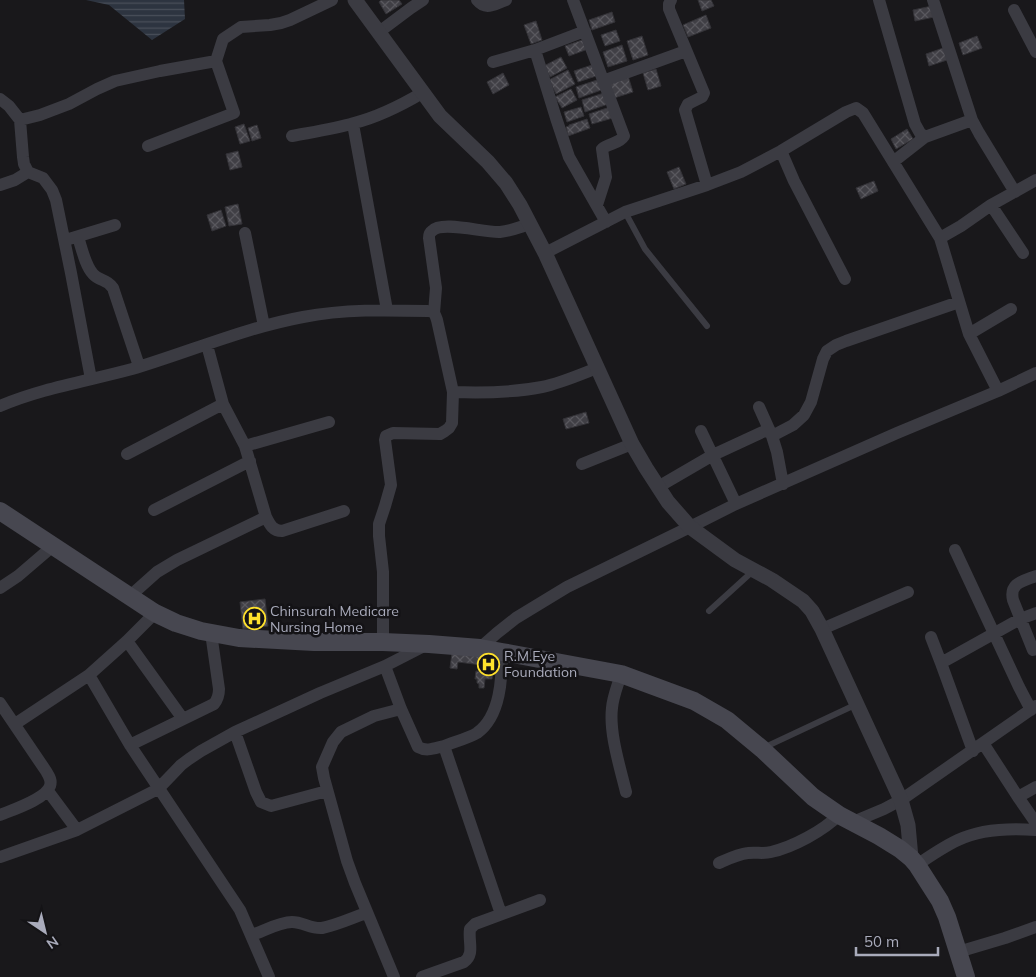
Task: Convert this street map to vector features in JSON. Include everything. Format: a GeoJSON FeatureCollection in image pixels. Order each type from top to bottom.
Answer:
{"type":"FeatureCollection","features":[{"type":"Feature","properties":{"kind":"main road"},"geometry":{"type":"LineString","coordinates":[[0,512],[155,613],[176,623],[211,633],[240,638],[314,642],[382,642],[480,648],[621,674],[694,701],[727,720],[762,749],[813,798],[900,849],[914,862],[940,901],[966,977]]}},
{"type":"Feature","properties":{"kind":"street"},"geometry":{"type":"LineString","coordinates":[[148,146],[234,113],[216,61],[223,39],[241,27],[281,23],[332,0]]}},
{"type":"Feature","properties":{"kind":"street"},"geometry":{"type":"LineString","coordinates":[[355,0],[440,116],[477,151],[506,183],[520,205],[545,253],[632,444],[668,502],[690,528],[735,560],[803,600],[812,611],[901,800],[908,825],[914,862],[959,839],[974,834],[996,830],[1036,830]]}},
{"type":"Feature","properties":{"kind":"street"},"geometry":{"type":"LineString","coordinates":[[380,32],[423,0]]}},
{"type":"Feature","properties":{"kind":"street"},"geometry":{"type":"LineString","coordinates":[[477,0],[483,6],[487,6],[506,0]]}},
{"type":"Feature","properties":{"kind":"street"},"geometry":{"type":"LineString","coordinates":[[573,0],[624,136],[621,140],[602,149],[606,177],[596,205]]}},
{"type":"Feature","properties":{"kind":"street"},"geometry":{"type":"LineString","coordinates":[[879,0],[915,124],[920,133],[925,137]]}},
{"type":"Feature","properties":{"kind":"street"},"geometry":{"type":"LineString","coordinates":[[934,0],[972,120],[1015,192]]}},
{"type":"Feature","properties":{"kind":"street"},"geometry":{"type":"LineString","coordinates":[[669,2],[669,9],[704,93],[702,97],[688,104],[685,110],[707,185]]}},
{"type":"Feature","properties":{"kind":"street"},"geometry":{"type":"LineString","coordinates":[[1014,10],[1036,52]]}},
{"type":"Feature","properties":{"kind":"street"},"geometry":{"type":"LineString","coordinates":[[493,62],[535,50],[585,31]]}},
{"type":"Feature","properties":{"kind":"street"},"geometry":{"type":"LineString","coordinates":[[535,50],[568,157],[606,222]]}},
{"type":"Feature","properties":{"kind":"street"},"geometry":{"type":"LineString","coordinates":[[604,81],[686,50]]}},
{"type":"Feature","properties":{"kind":"street"},"geometry":{"type":"LineString","coordinates":[[20,120],[69,104],[115,81],[216,61]]}},
{"type":"Feature","properties":{"kind":"street"},"geometry":{"type":"LineString","coordinates":[[292,136],[353,124],[385,113],[422,93]]}},
{"type":"Feature","properties":{"kind":"street"},"geometry":{"type":"LineString","coordinates":[[0,99],[9,106],[20,120],[22,157],[28,172],[43,178],[52,190],[56,200],[92,379]]}},
{"type":"Feature","properties":{"kind":"street"},"geometry":{"type":"LineString","coordinates":[[545,253],[625,212],[741,172],[856,108],[863,113],[940,238],[969,334],[998,392]]}},
{"type":"Feature","properties":{"kind":"street"},"geometry":{"type":"LineString","coordinates":[[893,162],[925,137],[972,120]]}},
{"type":"Feature","properties":{"kind":"street"},"geometry":{"type":"LineString","coordinates":[[353,124],[387,310]]}},
{"type":"Feature","properties":{"kind":"street"},"geometry":{"type":"LineString","coordinates":[[781,150],[794,180],[845,279]]}},
{"type":"Feature","properties":{"kind":"street"},"geometry":{"type":"LineString","coordinates":[[0,185],[15,180],[28,172]]}},
{"type":"Feature","properties":{"kind":"street"},"geometry":{"type":"LineString","coordinates":[[940,238],[1036,180]]}},
{"type":"Feature","properties":{"kind":"street"},"geometry":{"type":"LineString","coordinates":[[992,205],[1023,254]]}},
{"type":"Feature","properties":{"kind":"street"},"geometry":{"type":"LineString","coordinates":[[382,642],[383,579],[379,524],[391,485],[386,436],[393,433],[440,434],[449,428],[452,423],[453,392],[434,313],[436,288],[429,238],[432,230],[435,228],[447,226],[500,232],[530,224]]}},
{"type":"Feature","properties":{"kind":"street"},"geometry":{"type":"LineString","coordinates":[[64,240],[115,225]]}},
{"type":"Feature","properties":{"kind":"street"},"geometry":{"type":"LineString","coordinates":[[245,233],[264,326]]}},
{"type":"Feature","properties":{"kind":"street"},"geometry":{"type":"LineString","coordinates":[[78,237],[94,276],[107,281],[113,288],[139,366]]}},
{"type":"Feature","properties":{"kind":"street"},"geometry":{"type":"LineString","coordinates":[[658,487],[713,454],[792,425],[804,415],[812,402],[823,359],[827,351],[836,345],[959,302]]}},
{"type":"Feature","properties":{"kind":"street"},"geometry":{"type":"LineString","coordinates":[[0,406],[41,392],[139,366],[264,326],[304,317],[330,313],[387,310],[432,311],[434,313]]}},
{"type":"Feature","properties":{"kind":"street"},"geometry":{"type":"LineString","coordinates":[[969,334],[1011,310]]}},
{"type":"Feature","properties":{"kind":"street"},"geometry":{"type":"LineString","coordinates":[[207,345],[223,404],[246,446],[266,517],[274,529],[282,531],[344,511]]}},
{"type":"Feature","properties":{"kind":"street"},"geometry":{"type":"LineString","coordinates":[[453,392],[473,393],[541,387],[571,379],[598,368]]}},
{"type":"Feature","properties":{"kind":"street"},"geometry":{"type":"LineString","coordinates":[[480,648],[516,618],[567,586],[690,528],[736,504],[1036,374]]}},
{"type":"Feature","properties":{"kind":"street"},"geometry":{"type":"LineString","coordinates":[[127,454],[223,404]]}},
{"type":"Feature","properties":{"kind":"street"},"geometry":{"type":"LineString","coordinates":[[759,407],[776,452],[783,484]]}},
{"type":"Feature","properties":{"kind":"street"},"geometry":{"type":"LineString","coordinates":[[246,446],[329,422]]}},
{"type":"Feature","properties":{"kind":"street"},"geometry":{"type":"LineString","coordinates":[[701,431],[736,504]]}},
{"type":"Feature","properties":{"kind":"street"},"geometry":{"type":"LineString","coordinates":[[582,464],[632,444]]}},
{"type":"Feature","properties":{"kind":"street"},"geometry":{"type":"LineString","coordinates":[[154,510],[250,461]]}},
{"type":"Feature","properties":{"kind":"street"},"geometry":{"type":"LineString","coordinates":[[129,597],[157,572],[177,560],[266,517]]}},
{"type":"Feature","properties":{"kind":"street"},"geometry":{"type":"LineString","coordinates":[[0,588],[18,576],[53,546]]}},
{"type":"Feature","properties":{"kind":"street"},"geometry":{"type":"LineString","coordinates":[[719,863],[741,854],[772,852],[789,846],[831,823],[884,809],[901,800],[1034,708],[1019,688],[955,550]]}},
{"type":"Feature","properties":{"kind":"street"},"geometry":{"type":"LineString","coordinates":[[1033,650],[1011,594],[1015,586],[1020,582],[1036,576]]}},
{"type":"Feature","properties":{"kind":"street"},"geometry":{"type":"LineString","coordinates":[[822,629],[908,592]]}},
{"type":"Feature","properties":{"kind":"street"},"geometry":{"type":"LineString","coordinates":[[15,724],[89,675],[155,613]]}},
{"type":"Feature","properties":{"kind":"street"},"geometry":{"type":"LineString","coordinates":[[941,663],[1020,619],[1036,613]]}},
{"type":"Feature","properties":{"kind":"street"},"geometry":{"type":"LineString","coordinates":[[130,745],[214,704],[219,695],[211,633]]}},
{"type":"Feature","properties":{"kind":"street"},"geometry":{"type":"LineString","coordinates":[[930,638],[973,751]]}},
{"type":"Feature","properties":{"kind":"street"},"geometry":{"type":"LineString","coordinates":[[127,641],[183,719]]}},
{"type":"Feature","properties":{"kind":"street"},"geometry":{"type":"LineString","coordinates":[[0,857],[77,830],[158,789],[189,759],[235,732],[320,692],[385,666],[429,644]]}},
{"type":"Feature","properties":{"kind":"street"},"geometry":{"type":"LineString","coordinates":[[385,666],[418,747],[422,750],[428,750],[477,733],[483,728],[490,718],[498,699],[502,679],[502,652]]}},
{"type":"Feature","properties":{"kind":"street"},"geometry":{"type":"LineString","coordinates":[[621,674],[613,697],[611,722],[626,792]]}},
{"type":"Feature","properties":{"kind":"street"},"geometry":{"type":"LineString","coordinates":[[89,675],[158,789],[240,910],[269,977]]}},
{"type":"Feature","properties":{"kind":"street"},"geometry":{"type":"LineString","coordinates":[[0,703],[50,779],[51,784],[48,791],[42,796],[0,815]]}},
{"type":"Feature","properties":{"kind":"street"},"geometry":{"type":"LineString","coordinates":[[394,977],[366,913],[347,861],[322,766],[333,742],[341,732],[374,716],[401,709]]}},
{"type":"Feature","properties":{"kind":"street"},"geometry":{"type":"LineString","coordinates":[[235,732],[261,802],[271,806],[328,791]]}},
{"type":"Feature","properties":{"kind":"street"},"geometry":{"type":"LineString","coordinates":[[983,743],[1036,823]]}},
{"type":"Feature","properties":{"kind":"street"},"geometry":{"type":"LineString","coordinates":[[444,746],[501,914]]}},
{"type":"Feature","properties":{"kind":"street"},"geometry":{"type":"LineString","coordinates":[[1018,797],[1036,787]]}},
{"type":"Feature","properties":{"kind":"street"},"geometry":{"type":"LineString","coordinates":[[48,791],[77,830]]}},
{"type":"Feature","properties":{"kind":"street"},"geometry":{"type":"LineString","coordinates":[[422,977],[450,972],[468,959],[470,954],[469,933],[472,927],[479,922],[540,900]]}},
{"type":"Feature","properties":{"kind":"street"},"geometry":{"type":"LineString","coordinates":[[252,936],[283,923],[293,922],[314,928],[322,928],[366,913]]}},
{"type":"Feature","properties":{"kind":"street"},"geometry":{"type":"LineString","coordinates":[[958,952],[1036,927]]}},
{"type":"Feature","properties":{"kind":"lane"},"geometry":{"type":"LineString","coordinates":[[625,212],[645,249],[707,326]]}},
{"type":"Feature","properties":{"kind":"lane"},"geometry":{"type":"LineString","coordinates":[[708,610],[754,570]]}},
{"type":"Feature","properties":{"kind":"lane"},"geometry":{"type":"LineString","coordinates":[[762,749],[857,704]]}},
{"type":"Feature","properties":{"kind":"water"},"geometry":{"type":"Polygon","coordinates":[[[86,0],[184,0],[185,19],[152,40],[109,5],[86,0]]]}},
{"type":"Feature","properties":{"kind":"building"},"geometry":{"type":"Polygon","coordinates":[[[381,0],[399,0],[402,4],[386,14],[379,2],[381,0]]]}},
{"type":"Feature","properties":{"kind":"building"},"geometry":{"type":"Polygon","coordinates":[[[698,0],[711,0],[714,6],[702,11],[698,0]]]}},
{"type":"Feature","properties":{"kind":"building"},"geometry":{"type":"Polygon","coordinates":[[[932,6],[934,17],[915,21],[913,10],[932,6]]]}},
{"type":"Feature","properties":{"kind":"building"},"geometry":{"type":"Polygon","coordinates":[[[612,12],[615,22],[592,30],[589,20],[612,12]]]}},
{"type":"Feature","properties":{"kind":"building"},"geometry":{"type":"Polygon","coordinates":[[[706,15],[711,28],[688,37],[683,25],[706,15]]]}},
{"type":"Feature","properties":{"kind":"building"},"geometry":{"type":"Polygon","coordinates":[[[536,21],[542,40],[531,44],[524,25],[536,21]]]}},
{"type":"Feature","properties":{"kind":"building"},"geometry":{"type":"Polygon","coordinates":[[[616,30],[620,41],[605,46],[601,35],[616,30]]]}},
{"type":"Feature","properties":{"kind":"building"},"geometry":{"type":"Polygon","coordinates":[[[642,36],[648,55],[633,60],[627,41],[642,36]]]}},
{"type":"Feature","properties":{"kind":"building"},"geometry":{"type":"Polygon","coordinates":[[[977,36],[982,48],[963,55],[959,43],[977,36]]]}},
{"type":"Feature","properties":{"kind":"building"},"geometry":{"type":"Polygon","coordinates":[[[585,39],[588,49],[569,56],[565,46],[585,39]]]}},
{"type":"Feature","properties":{"kind":"building"},"geometry":{"type":"Polygon","coordinates":[[[622,45],[627,61],[608,67],[603,52],[622,45]]]}},
{"type":"Feature","properties":{"kind":"building"},"geometry":{"type":"Polygon","coordinates":[[[946,47],[950,59],[929,66],[926,54],[946,47]]]}},
{"type":"Feature","properties":{"kind":"building"},"geometry":{"type":"Polygon","coordinates":[[[561,57],[567,68],[550,77],[544,66],[561,57]]]}},
{"type":"Feature","properties":{"kind":"building"},"geometry":{"type":"Polygon","coordinates":[[[595,64],[599,75],[578,82],[574,71],[595,64]]]}},
{"type":"Feature","properties":{"kind":"building"},"geometry":{"type":"Polygon","coordinates":[[[656,69],[661,86],[648,90],[643,73],[656,69]]]}},
{"type":"Feature","properties":{"kind":"building"},"geometry":{"type":"Polygon","coordinates":[[[568,70],[575,84],[556,94],[549,80],[568,70]]]}},
{"type":"Feature","properties":{"kind":"building"},"geometry":{"type":"Polygon","coordinates":[[[503,73],[509,85],[493,94],[487,82],[503,73]]]}},
{"type":"Feature","properties":{"kind":"building"},"geometry":{"type":"Polygon","coordinates":[[[628,76],[633,92],[614,98],[609,83],[628,76]]]}},
{"type":"Feature","properties":{"kind":"building"},"geometry":{"type":"Polygon","coordinates":[[[600,79],[604,89],[579,98],[576,87],[600,79]]]}},
{"type":"Feature","properties":{"kind":"building"},"geometry":{"type":"Polygon","coordinates":[[[571,89],[577,100],[562,108],[555,97],[571,89]]]}},
{"type":"Feature","properties":{"kind":"building"},"geometry":{"type":"Polygon","coordinates":[[[607,92],[611,103],[585,112],[582,100],[607,92]]]}},
{"type":"Feature","properties":{"kind":"building"},"geometry":{"type":"Polygon","coordinates":[[[613,106],[616,117],[592,124],[589,114],[613,106]]]}},
{"type":"Feature","properties":{"kind":"building"},"geometry":{"type":"Polygon","coordinates":[[[581,107],[584,116],[567,122],[564,112],[581,107]]]}},
{"type":"Feature","properties":{"kind":"building"},"geometry":{"type":"Polygon","coordinates":[[[587,119],[590,128],[568,136],[566,127],[587,119]]]}},
{"type":"Feature","properties":{"kind":"building"},"geometry":{"type":"Polygon","coordinates":[[[244,124],[250,141],[240,144],[235,127],[244,124]]]}},
{"type":"Feature","properties":{"kind":"building"},"geometry":{"type":"Polygon","coordinates":[[[257,125],[261,138],[252,141],[248,128],[257,125]]]}},
{"type":"Feature","properties":{"kind":"building"},"geometry":{"type":"Polygon","coordinates":[[[907,129],[913,139],[896,149],[891,139],[907,129]]]}},
{"type":"Feature","properties":{"kind":"building"},"geometry":{"type":"Polygon","coordinates":[[[238,151],[242,167],[230,170],[226,154],[238,151]]]}},
{"type":"Feature","properties":{"kind":"building"},"geometry":{"type":"Polygon","coordinates":[[[679,167],[686,184],[674,189],[667,172],[679,167]]]}},
{"type":"Feature","properties":{"kind":"building"},"geometry":{"type":"Polygon","coordinates":[[[874,181],[878,191],[861,199],[856,188],[874,181]]]}},
{"type":"Feature","properties":{"kind":"building"},"geometry":{"type":"Polygon","coordinates":[[[238,204],[242,224],[229,226],[225,207],[238,204]]]}},
{"type":"Feature","properties":{"kind":"building"},"geometry":{"type":"Polygon","coordinates":[[[221,210],[226,226],[212,231],[207,215],[221,210]]]}},
{"type":"Feature","properties":{"kind":"building"},"geometry":{"type":"Polygon","coordinates":[[[586,412],[589,423],[566,429],[563,419],[586,412]]]}},
{"type":"Feature","properties":{"kind":"building"},"geometry":{"type":"Polygon","coordinates":[[[265,599],[268,626],[243,629],[240,602],[265,599]]]}},
{"type":"Feature","properties":{"kind":"building"},"geometry":{"type":"Polygon","coordinates":[[[452,653],[494,658],[492,679],[485,679],[484,688],[479,688],[477,679],[475,679],[476,671],[482,672],[482,665],[458,662],[457,669],[450,668],[452,653]]]}},
{"type":"Feature","properties":{"kind":"place","name":"Chinsurah Medicare Nursing Home"},"geometry":{"type":"Point","coordinates":[254,619]}},
{"type":"Feature","properties":{"kind":"place","name":"R.M.Eye Foundation"},"geometry":{"type":"Point","coordinates":[488,664]}}]}
